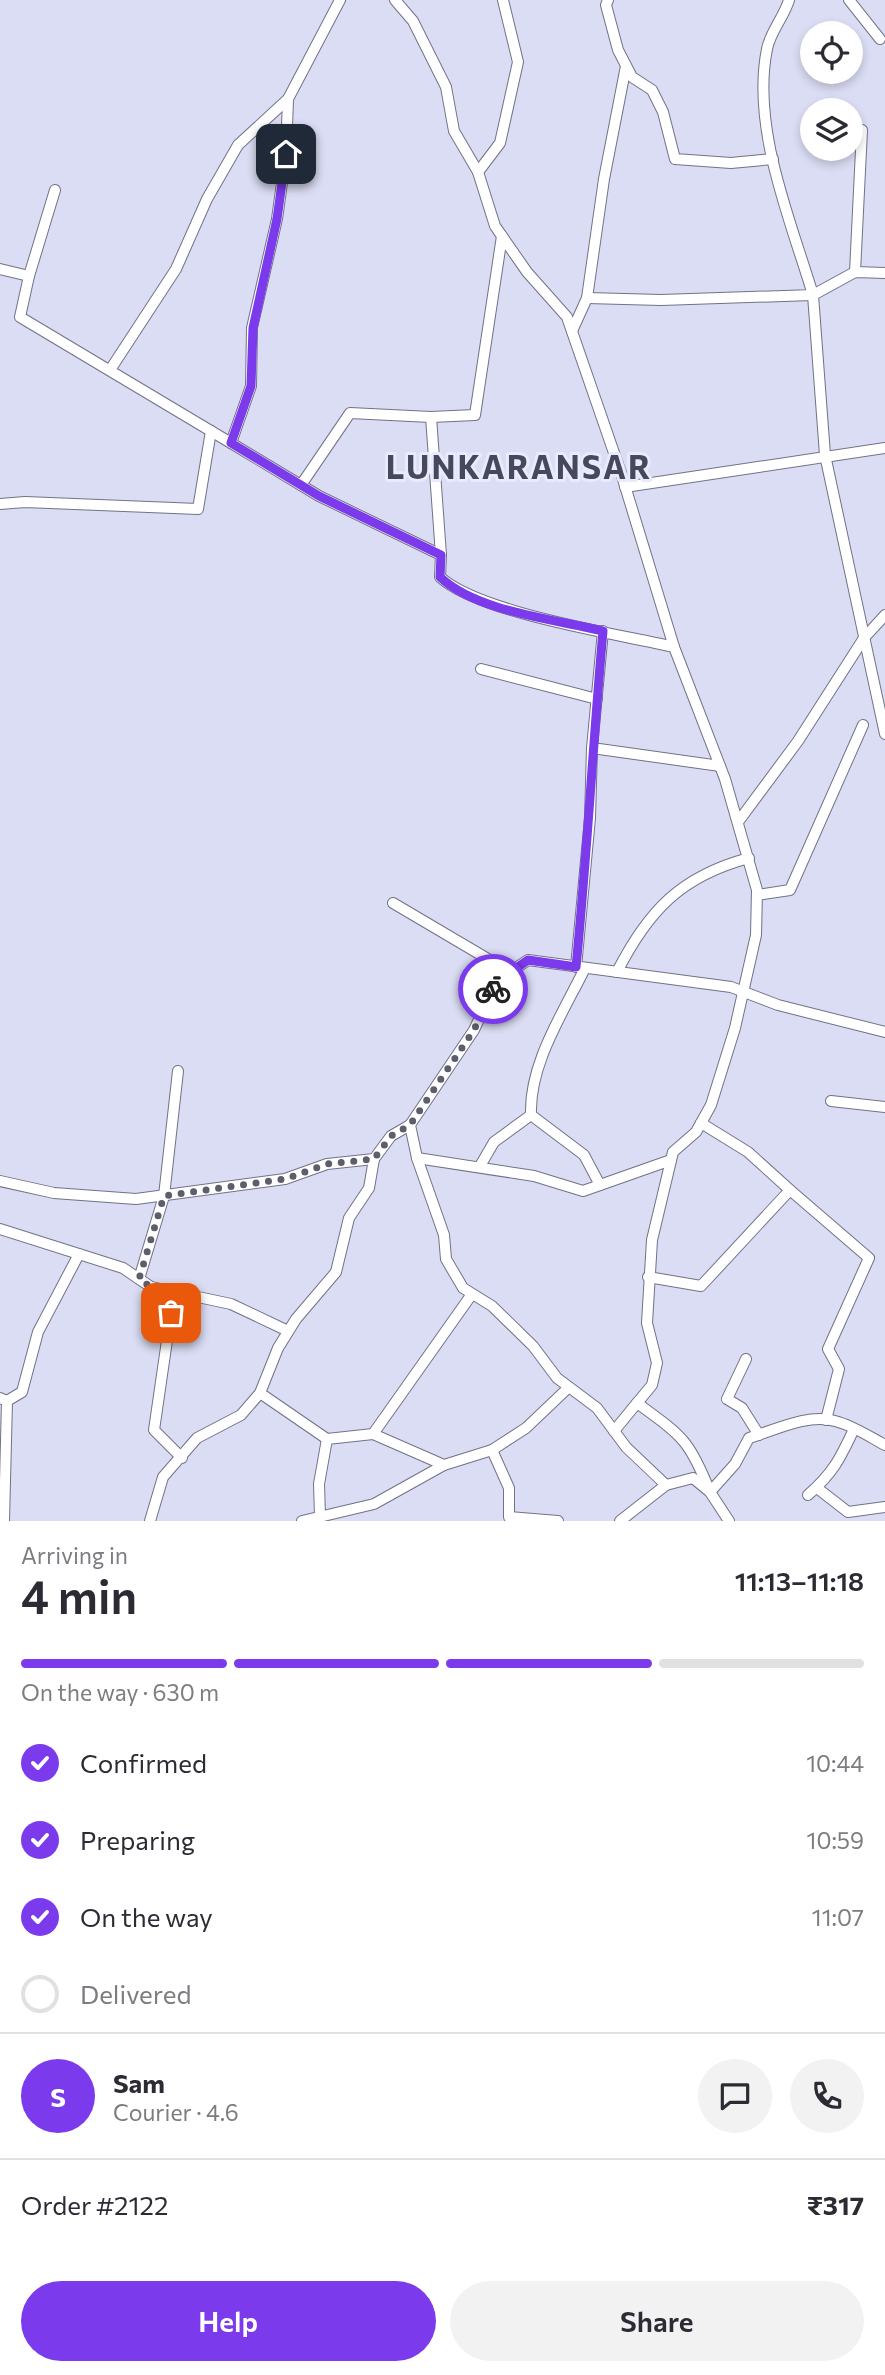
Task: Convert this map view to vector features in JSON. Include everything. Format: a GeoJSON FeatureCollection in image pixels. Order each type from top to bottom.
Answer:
{"type":"FeatureCollection","features":[{"type":"Feature","properties":{"kind":"street"},"geometry":{"type":"LineString","coordinates":[[110,370],[176,269],[207,199],[238,145],[288,99],[340,0]]}},
{"type":"Feature","properties":{"kind":"street"},"geometry":{"type":"LineString","coordinates":[[395,0],[413,21],[446,88],[454,131],[478,172],[495,226],[527,272],[567,317],[625,487],[674,647],[738,822],[757,895],[756,935],[744,992],[711,1105],[696,1132],[673,1152],[652,1240],[647,1323],[656,1363],[652,1385],[614,1431]]}},
{"type":"Feature","properties":{"kind":"street"},"geometry":{"type":"LineString","coordinates":[[478,172],[500,143],[518,62],[503,0]]}},
{"type":"Feature","properties":{"kind":"street"},"geometry":{"type":"LineString","coordinates":[[608,0],[606,5],[618,50],[632,77],[652,90],[663,112],[676,159],[731,163],[773,159]]}},
{"type":"Feature","properties":{"kind":"street"},"geometry":{"type":"LineString","coordinates":[[789,0],[767,48],[765,109],[773,159],[814,295],[825,456],[885,734]]}},
{"type":"Feature","properties":{"kind":"street"},"geometry":{"type":"LineString","coordinates":[[849,0],[880,39]]}},
{"type":"Feature","properties":{"kind":"street"},"geometry":{"type":"LineString","coordinates":[[572,331],[587,298],[604,178],[626,65]]}},
{"type":"Feature","properties":{"kind":"street"},"geometry":{"type":"LineString","coordinates":[[231,443],[251,386],[253,328],[277,219],[286,154],[288,99]]}},
{"type":"Feature","properties":{"kind":"street"},"geometry":{"type":"LineString","coordinates":[[855,272],[860,161]]}},
{"type":"Feature","properties":{"kind":"street"},"geometry":{"type":"LineString","coordinates":[[55,190],[29,276],[20,317],[301,485],[441,555]]}},
{"type":"Feature","properties":{"kind":"street"},"geometry":{"type":"LineString","coordinates":[[301,485],[350,413],[431,417],[475,415],[502,236]]}},
{"type":"Feature","properties":{"kind":"street"},"geometry":{"type":"LineString","coordinates":[[0,269],[29,276]]}},
{"type":"Feature","properties":{"kind":"street"},"geometry":{"type":"LineString","coordinates":[[587,298],[662,300],[814,295],[855,272],[885,274]]}},
{"type":"Feature","properties":{"kind":"street"},"geometry":{"type":"LineString","coordinates":[[431,417],[441,555],[440,577],[453,589],[501,607],[674,647]]}},
{"type":"Feature","properties":{"kind":"street"},"geometry":{"type":"LineString","coordinates":[[0,503],[198,509],[211,431]]}},
{"type":"Feature","properties":{"kind":"street"},"geometry":{"type":"LineString","coordinates":[[625,487],[885,448]]}},
{"type":"Feature","properties":{"kind":"street"},"geometry":{"type":"LineString","coordinates":[[738,822],[798,741],[864,638],[885,615]]}},
{"type":"Feature","properties":{"kind":"street"},"geometry":{"type":"LineString","coordinates":[[531,1115],[531,1094],[549,1041],[581,967],[592,748],[603,631]]}},
{"type":"Feature","properties":{"kind":"street"},"geometry":{"type":"LineString","coordinates":[[481,668],[597,699]]}},
{"type":"Feature","properties":{"kind":"street"},"geometry":{"type":"LineString","coordinates":[[757,895],[790,890],[863,725]]}},
{"type":"Feature","properties":{"kind":"street"},"geometry":{"type":"LineString","coordinates":[[592,748],[719,766]]}},
{"type":"Feature","properties":{"kind":"street"},"geometry":{"type":"LineString","coordinates":[[617,972],[638,931],[675,892],[716,868],[749,858]]}},
{"type":"Feature","properties":{"kind":"street"},"geometry":{"type":"LineString","coordinates":[[393,903],[510,972]]}},
{"type":"Feature","properties":{"kind":"street"},"geometry":{"type":"LineString","coordinates":[[150,1521],[163,1478],[197,1438],[241,1415],[260,1393],[278,1348],[288,1331],[336,1272],[349,1218],[369,1188],[374,1159],[391,1136],[410,1125],[474,1030],[498,981],[528,960],[731,987],[778,1005],[885,1032]]}},
{"type":"Feature","properties":{"kind":"street"},"geometry":{"type":"LineString","coordinates":[[139,1279],[164,1196],[178,1071]]}},
{"type":"Feature","properties":{"kind":"street"},"geometry":{"type":"LineString","coordinates":[[831,1101],[885,1107]]}},
{"type":"Feature","properties":{"kind":"street"},"geometry":{"type":"LineString","coordinates":[[480,1166],[494,1142],[531,1115]]}},
{"type":"Feature","properties":{"kind":"street"},"geometry":{"type":"LineString","coordinates":[[531,1115],[584,1155],[600,1185]]}},
{"type":"Feature","properties":{"kind":"street"},"geometry":{"type":"LineString","coordinates":[[701,1123],[748,1152],[869,1258],[828,1349],[839,1369],[826,1420]]}},
{"type":"Feature","properties":{"kind":"street"},"geometry":{"type":"LineString","coordinates":[[410,1125],[417,1157],[440,1222],[446,1259],[463,1288],[492,1306],[525,1338],[568,1388],[597,1408],[626,1447],[666,1485]]}},
{"type":"Feature","properties":{"kind":"street"},"geometry":{"type":"LineString","coordinates":[[417,1157],[534,1176],[583,1191],[671,1160]]}},
{"type":"Feature","properties":{"kind":"street"},"geometry":{"type":"LineString","coordinates":[[0,1181],[54,1193],[136,1199],[285,1179],[327,1164],[374,1159]]}},
{"type":"Feature","properties":{"kind":"street"},"geometry":{"type":"LineString","coordinates":[[648,1277],[701,1286],[790,1190]]}},
{"type":"Feature","properties":{"kind":"street"},"geometry":{"type":"LineString","coordinates":[[0,1229],[123,1268],[151,1287],[171,1313],[154,1430],[182,1458]]}},
{"type":"Feature","properties":{"kind":"street"},"geometry":{"type":"LineString","coordinates":[[4,1521],[4,1400],[22,1392],[38,1332],[79,1254]]}},
{"type":"Feature","properties":{"kind":"street"},"geometry":{"type":"LineString","coordinates":[[151,1287],[232,1304],[288,1331]]}},
{"type":"Feature","properties":{"kind":"street"},"geometry":{"type":"LineString","coordinates":[[373,1434],[472,1294]]}},
{"type":"Feature","properties":{"kind":"street"},"geometry":{"type":"LineString","coordinates":[[746,1359],[727,1399],[742,1408],[759,1435]]}},
{"type":"Feature","properties":{"kind":"street"},"geometry":{"type":"LineString","coordinates":[[302,1521],[374,1504],[443,1465],[492,1450],[526,1428],[568,1388]]}},
{"type":"Feature","properties":{"kind":"street"},"geometry":{"type":"LineString","coordinates":[[260,1393],[327,1439],[373,1434],[443,1465]]}},
{"type":"Feature","properties":{"kind":"street"},"geometry":{"type":"LineString","coordinates":[[637,1403],[682,1436],[695,1456],[710,1492],[729,1521]]}},
{"type":"Feature","properties":{"kind":"street"},"geometry":{"type":"LineString","coordinates":[[710,1492],[735,1464],[749,1438],[818,1419],[854,1429],[885,1446]]}},
{"type":"Feature","properties":{"kind":"street"},"geometry":{"type":"LineString","coordinates":[[854,1429],[842,1459],[812,1492],[848,1512],[885,1507]]}},
{"type":"Feature","properties":{"kind":"street"},"geometry":{"type":"LineString","coordinates":[[320,1516],[319,1484],[327,1439]]}},
{"type":"Feature","properties":{"kind":"street"},"geometry":{"type":"LineString","coordinates":[[492,1450],[509,1488],[509,1519],[558,1521]]}},
{"type":"Feature","properties":{"kind":"street"},"geometry":{"type":"LineString","coordinates":[[620,1521],[666,1485],[694,1478],[710,1492]]}},
{"type":"Feature","properties":{"kind":"way so far"},"geometry":{"type":"LineString","coordinates":[[171,1313],[151,1287],[139,1279],[152,1228],[164,1196],[285,1179],[327,1164],[374,1159],[391,1136],[410,1125],[474,1030],[493,989]]}},
{"type":"Feature","properties":{"kind":"district","name":"LUNKARANSAR"},"geometry":{"type":"Point","coordinates":[519,468]}},
{"type":"Feature","properties":{"kind":"route"},"geometry":{"type":"LineString","coordinates":[[286,154],[277,219],[263,271],[253,328],[251,386],[231,443],[319,496],[379,527],[415,540],[441,555],[440,577],[453,589],[501,607],[603,631],[576,967],[528,960],[498,981],[493,989]]}}]}
